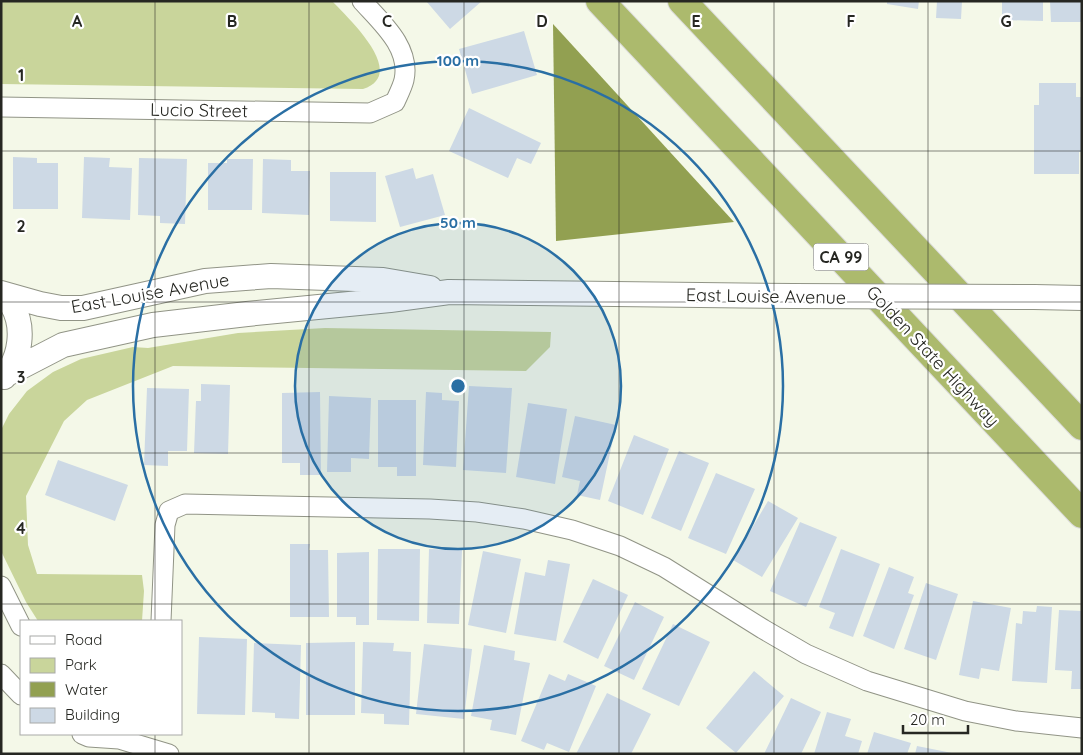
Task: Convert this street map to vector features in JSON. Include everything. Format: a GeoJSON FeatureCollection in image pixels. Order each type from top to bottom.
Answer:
{"type":"FeatureCollection","features":[{"type":"Feature","properties":{"kind":"highway","name":"Golden State Highway"},"geometry":{"type":"LineString","coordinates":[[600,1],[1082,514]]}},
{"type":"Feature","properties":{"kind":"highway"},"geometry":{"type":"LineString","coordinates":[[682,1],[1082,426]]}},
{"type":"Feature","properties":{"kind":"street","name":"Lucio Street"},"geometry":{"type":"LineString","coordinates":[[1,107],[370,113],[395,102],[404,81],[405,61],[392,34],[362,1]]}},
{"type":"Feature","properties":{"kind":"street","name":"East Louise Avenue"},"geometry":{"type":"LineString","coordinates":[[1,293],[40,304],[62,308],[83,308],[204,281],[271,276],[383,280],[449,292]]}},
{"type":"Feature","properties":{"kind":"street","name":"East Louise Avenue"},"geometry":{"type":"LineString","coordinates":[[4,377],[63,345],[153,325],[449,292],[1082,298]]}},
{"type":"Feature","properties":{"kind":"street","name":"East Louise Avenue"},"geometry":{"type":"LineString","coordinates":[[1,293],[12,305],[17,318],[20,337],[16,356],[4,377]]}},
{"type":"Feature","properties":{"kind":"street"},"geometry":{"type":"LineString","coordinates":[[161,620],[165,525],[169,511],[185,504],[430,509],[477,512],[524,519],[572,530],[620,546],[664,567],[806,654],[867,681],[965,711],[1016,721],[1082,728]]}},
{"type":"Feature","properties":{"kind":"street"},"geometry":{"type":"LineString","coordinates":[[1,586],[20,624]]}},
{"type":"Feature","properties":{"kind":"street"},"geometry":{"type":"LineString","coordinates":[[1,674],[20,694]]}},
{"type":"Feature","properties":{"kind":"street"},"geometry":{"type":"LineString","coordinates":[[85,735],[117,740],[169,754]]}},
{"type":"Feature","properties":{"kind":"green space"},"geometry":{"type":"Polygon","coordinates":[[[1,1],[332,1],[361,32],[371,46],[378,59],[380,71],[376,82],[363,89],[1,84],[1,1]]]}},
{"type":"Feature","properties":{"kind":"green space"},"geometry":{"type":"Polygon","coordinates":[[[325,328],[551,332],[550,347],[526,371],[173,366],[87,400],[64,421],[26,496],[28,545],[37,574],[142,575],[144,591],[142,620],[37,620],[26,602],[1,551],[1,430],[9,414],[27,391],[53,372],[81,359],[133,347],[148,348],[238,333],[325,328]]]}},
{"type":"Feature","properties":{"kind":"water"},"geometry":{"type":"Polygon","coordinates":[[[553,24],[734,222],[556,241],[553,24]]]}},
{"type":"Feature","properties":{"kind":"building"},"geometry":{"type":"Polygon","coordinates":[[[426,1],[482,1],[450,29],[426,1]]]}},
{"type":"Feature","properties":{"kind":"building"},"geometry":{"type":"Polygon","coordinates":[[[887,1],[919,1],[918,9],[887,4],[887,1]]]}},
{"type":"Feature","properties":{"kind":"building"},"geometry":{"type":"Polygon","coordinates":[[[937,1],[962,1],[961,19],[936,18],[937,1]]]}},
{"type":"Feature","properties":{"kind":"building"},"geometry":{"type":"Polygon","coordinates":[[[1002,1],[1043,1],[1043,21],[1002,20],[1002,1]]]}},
{"type":"Feature","properties":{"kind":"building"},"geometry":{"type":"Polygon","coordinates":[[[1050,1],[1082,1],[1082,22],[1051,22],[1050,1]]]}},
{"type":"Feature","properties":{"kind":"building"},"geometry":{"type":"Polygon","coordinates":[[[524,31],[537,75],[472,94],[459,49],[524,31]]]}},
{"type":"Feature","properties":{"kind":"building"},"geometry":{"type":"Polygon","coordinates":[[[1039,83],[1076,83],[1076,97],[1082,97],[1082,152],[1079,152],[1079,174],[1034,174],[1034,105],[1039,105],[1039,83]]]}},
{"type":"Feature","properties":{"kind":"building"},"geometry":{"type":"Polygon","coordinates":[[[469,108],[541,143],[531,164],[517,158],[508,178],[449,151],[469,108]]]}},
{"type":"Feature","properties":{"kind":"building"},"geometry":{"type":"Polygon","coordinates":[[[13,157],[37,158],[37,163],[58,163],[58,209],[13,209],[13,157]]]}},
{"type":"Feature","properties":{"kind":"building"},"geometry":{"type":"Polygon","coordinates":[[[84,157],[110,158],[109,167],[132,168],[130,220],[82,218],[84,157]]]}},
{"type":"Feature","properties":{"kind":"building"},"geometry":{"type":"Polygon","coordinates":[[[139,158],[187,159],[185,224],[160,223],[160,216],[138,215],[139,158]]]}},
{"type":"Feature","properties":{"kind":"building"},"geometry":{"type":"Polygon","coordinates":[[[227,159],[253,159],[252,210],[208,210],[208,163],[227,163],[227,159]]]}},
{"type":"Feature","properties":{"kind":"building"},"geometry":{"type":"Polygon","coordinates":[[[263,159],[291,160],[291,171],[310,171],[309,215],[262,213],[263,159]]]}},
{"type":"Feature","properties":{"kind":"building"},"geometry":{"type":"Polygon","coordinates":[[[413,168],[416,179],[433,174],[445,215],[400,227],[385,176],[413,168]]]}},
{"type":"Feature","properties":{"kind":"building"},"geometry":{"type":"Polygon","coordinates":[[[330,172],[376,172],[376,222],[330,221],[330,172]]]}},
{"type":"Feature","properties":{"kind":"building"},"geometry":{"type":"Polygon","coordinates":[[[201,384],[230,385],[228,454],[194,453],[196,401],[201,401],[201,384]]]}},
{"type":"Feature","properties":{"kind":"building"},"geometry":{"type":"Polygon","coordinates":[[[469,386],[512,388],[506,473],[463,470],[469,386]]]}},
{"type":"Feature","properties":{"kind":"building"},"geometry":{"type":"Polygon","coordinates":[[[147,388],[189,389],[187,451],[168,451],[168,466],[144,465],[147,388]]]}},
{"type":"Feature","properties":{"kind":"building"},"geometry":{"type":"Polygon","coordinates":[[[320,392],[321,475],[300,475],[300,463],[282,463],[282,393],[320,392]]]}},
{"type":"Feature","properties":{"kind":"building"},"geometry":{"type":"Polygon","coordinates":[[[426,392],[442,393],[442,400],[459,401],[456,467],[423,465],[426,392]]]}},
{"type":"Feature","properties":{"kind":"building"},"geometry":{"type":"Polygon","coordinates":[[[329,396],[371,398],[369,459],[351,458],[351,472],[327,472],[329,396]]]}},
{"type":"Feature","properties":{"kind":"building"},"geometry":{"type":"Polygon","coordinates":[[[378,400],[416,400],[416,476],[397,476],[397,467],[378,467],[378,400]]]}},
{"type":"Feature","properties":{"kind":"building"},"geometry":{"type":"Polygon","coordinates":[[[528,403],[567,409],[555,484],[516,477],[528,403]]]}},
{"type":"Feature","properties":{"kind":"building"},"geometry":{"type":"Polygon","coordinates":[[[575,416],[616,425],[600,500],[577,495],[580,481],[562,477],[575,416]]]}},
{"type":"Feature","properties":{"kind":"building"},"geometry":{"type":"Polygon","coordinates":[[[634,435],[669,449],[643,515],[608,501],[634,435]]]}},
{"type":"Feature","properties":{"kind":"building"},"geometry":{"type":"Polygon","coordinates":[[[679,451],[709,463],[681,531],[651,518],[679,451]]]}},
{"type":"Feature","properties":{"kind":"building"},"geometry":{"type":"Polygon","coordinates":[[[58,460],[128,485],[115,521],[45,495],[58,460]]]}},
{"type":"Feature","properties":{"kind":"building"},"geometry":{"type":"Polygon","coordinates":[[[716,473],[755,489],[726,554],[688,538],[716,473]]]}},
{"type":"Feature","properties":{"kind":"building"},"geometry":{"type":"Polygon","coordinates":[[[768,501],[798,518],[762,577],[733,560],[768,501]]]}},
{"type":"Feature","properties":{"kind":"building"},"geometry":{"type":"Polygon","coordinates":[[[800,522],[837,537],[806,607],[770,591],[800,522]]]}},
{"type":"Feature","properties":{"kind":"building"},"geometry":{"type":"Polygon","coordinates":[[[290,544],[310,544],[309,550],[328,550],[329,617],[290,617],[290,544]]]}},
{"type":"Feature","properties":{"kind":"building"},"geometry":{"type":"Polygon","coordinates":[[[378,549],[420,549],[419,621],[377,620],[378,549]]]}},
{"type":"Feature","properties":{"kind":"building"},"geometry":{"type":"Polygon","coordinates":[[[429,549],[462,550],[459,624],[427,623],[429,549]]]}},
{"type":"Feature","properties":{"kind":"building"},"geometry":{"type":"Polygon","coordinates":[[[841,549],[880,564],[853,637],[829,628],[835,613],[819,607],[841,549]]]}},
{"type":"Feature","properties":{"kind":"building"},"geometry":{"type":"Polygon","coordinates":[[[483,551],[521,559],[506,633],[468,625],[483,551]]]}},
{"type":"Feature","properties":{"kind":"building"},"geometry":{"type":"Polygon","coordinates":[[[369,552],[369,625],[356,625],[356,617],[337,617],[337,553],[369,552]]]}},
{"type":"Feature","properties":{"kind":"building"},"geometry":{"type":"Polygon","coordinates":[[[548,560],[570,564],[556,641],[514,634],[525,572],[545,576],[548,560]]]}},
{"type":"Feature","properties":{"kind":"building"},"geometry":{"type":"Polygon","coordinates":[[[889,567],[914,577],[908,593],[914,595],[894,649],[863,636],[889,567]]]}},
{"type":"Feature","properties":{"kind":"building"},"geometry":{"type":"Polygon","coordinates":[[[593,579],[628,595],[598,659],[563,642],[593,579]]]}},
{"type":"Feature","properties":{"kind":"building"},"geometry":{"type":"Polygon","coordinates":[[[926,583],[958,594],[936,660],[904,649],[926,583]]]}},
{"type":"Feature","properties":{"kind":"building"},"geometry":{"type":"Polygon","coordinates":[[[973,601],[1011,608],[999,671],[981,668],[979,679],[959,675],[973,601]]]}},
{"type":"Feature","properties":{"kind":"building"},"geometry":{"type":"Polygon","coordinates":[[[635,602],[664,617],[634,680],[604,666],[635,602]]]}},
{"type":"Feature","properties":{"kind":"building"},"geometry":{"type":"Polygon","coordinates":[[[1037,606],[1052,607],[1047,683],[1012,681],[1016,623],[1022,624],[1023,611],[1036,612],[1037,606]]]}},
{"type":"Feature","properties":{"kind":"building"},"geometry":{"type":"Polygon","coordinates":[[[1059,610],[1082,611],[1082,689],[1071,689],[1072,671],[1055,670],[1059,610]]]}},
{"type":"Feature","properties":{"kind":"building"},"geometry":{"type":"Polygon","coordinates":[[[673,624],[710,642],[679,706],[642,689],[673,624]]]}},
{"type":"Feature","properties":{"kind":"building"},"geometry":{"type":"Polygon","coordinates":[[[199,637],[247,639],[245,715],[197,714],[199,637]]]}},
{"type":"Feature","properties":{"kind":"building"},"geometry":{"type":"Polygon","coordinates":[[[355,642],[355,715],[306,715],[306,643],[355,642]]]}},
{"type":"Feature","properties":{"kind":"building"},"geometry":{"type":"Polygon","coordinates":[[[363,642],[394,643],[393,651],[411,652],[409,725],[384,724],[384,714],[361,713],[363,642]]]}},
{"type":"Feature","properties":{"kind":"building"},"geometry":{"type":"Polygon","coordinates":[[[254,643],[301,645],[299,719],[275,718],[275,713],[252,712],[254,643]]]}},
{"type":"Feature","properties":{"kind":"building"},"geometry":{"type":"Polygon","coordinates":[[[424,644],[472,649],[464,719],[416,714],[424,644]]]}},
{"type":"Feature","properties":{"kind":"building"},"geometry":{"type":"Polygon","coordinates":[[[484,645],[515,651],[514,660],[530,663],[516,735],[490,730],[492,720],[471,716],[484,645]]]}},
{"type":"Feature","properties":{"kind":"building"},"geometry":{"type":"Polygon","coordinates":[[[754,671],[784,696],[736,753],[706,728],[754,671]]]}},
{"type":"Feature","properties":{"kind":"building"},"geometry":{"type":"Polygon","coordinates":[[[549,674],[565,681],[568,674],[596,686],[569,752],[547,743],[544,750],[521,741],[549,674]]]}},
{"type":"Feature","properties":{"kind":"building"},"geometry":{"type":"Polygon","coordinates":[[[607,693],[651,714],[631,754],[576,754],[607,693]]]}},
{"type":"Feature","properties":{"kind":"building"},"geometry":{"type":"Polygon","coordinates":[[[791,698],[821,712],[801,754],[764,754],[791,698]]]}},
{"type":"Feature","properties":{"kind":"building"},"geometry":{"type":"Polygon","coordinates":[[[827,712],[851,719],[845,736],[862,741],[858,754],[814,754],[827,712]]]}},
{"type":"Feature","properties":{"kind":"building"},"geometry":{"type":"Polygon","coordinates":[[[874,732],[911,743],[907,754],[867,754],[874,732]]]}},
{"type":"Feature","properties":{"kind":"building"},"geometry":{"type":"Polygon","coordinates":[[[917,746],[952,753],[952,754],[915,754],[917,746]]]}}]}
